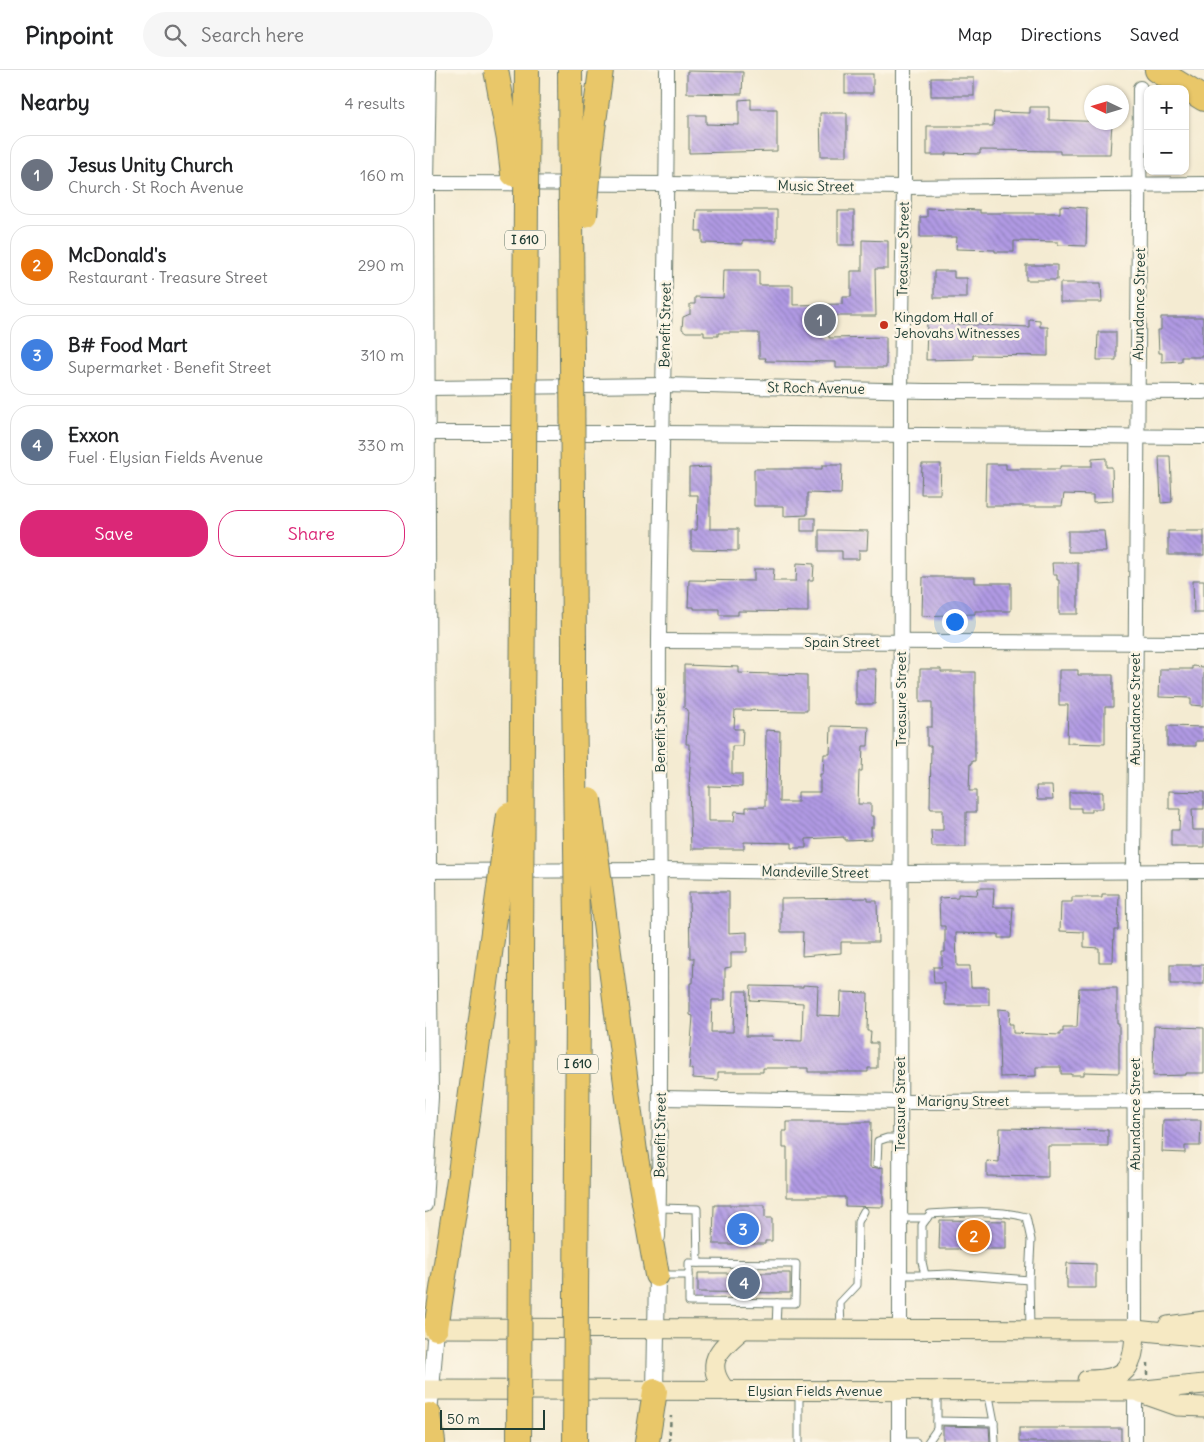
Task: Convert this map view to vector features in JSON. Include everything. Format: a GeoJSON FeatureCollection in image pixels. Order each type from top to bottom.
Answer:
{"type":"FeatureCollection","features":[{"type":"Feature","properties":{"kind":"highway"},"geometry":{"type":"LineString","coordinates":[[496,70],[509,140],[513,179],[523,410]]}},
{"type":"Feature","properties":{"kind":"highway","name":"I 610"},"geometry":{"type":"LineString","coordinates":[[519,1442],[523,410],[527,70]]}},
{"type":"Feature","properties":{"kind":"highway","name":"I 610"},"geometry":{"type":"LineString","coordinates":[[570,70],[578,996],[575,1442]]}},
{"type":"Feature","properties":{"kind":"highway"},"geometry":{"type":"LineString","coordinates":[[573,361],[591,144],[601,70]]}},
{"type":"Feature","properties":{"kind":"highway"},"geometry":{"type":"LineString","coordinates":[[1157,70],[1204,100]]}},
{"type":"Feature","properties":{"kind":"highway"},"geometry":{"type":"LineString","coordinates":[[574,687],[607,951],[635,1152],[657,1275]]}},
{"type":"Feature","properties":{"kind":"highway"},"geometry":{"type":"LineString","coordinates":[[431,1328],[460,1173],[522,724]]}},
{"type":"Feature","properties":{"kind":"highway"},"geometry":{"type":"LineString","coordinates":[[647,1442],[655,1391]]}},
{"type":"Feature","properties":{"kind":"highway"},"geometry":{"type":"LineString","coordinates":[[429,1415],[433,1442]]}},
{"type":"Feature","properties":{"kind":"main road"},"geometry":{"type":"LineString","coordinates":[[1135,1330],[1204,1322]]}},
{"type":"Feature","properties":{"kind":"main road"},"geometry":{"type":"LineString","coordinates":[[431,1328],[656,1327],[1135,1330],[1204,1337]]}},
{"type":"Feature","properties":{"kind":"main road"},"geometry":{"type":"LineString","coordinates":[[726,1391],[717,1381],[714,1372],[715,1357],[722,1347],[744,1328]]}},
{"type":"Feature","properties":{"kind":"main road"},"geometry":{"type":"LineString","coordinates":[[1039,1391],[1064,1381],[1096,1380],[1122,1374],[1129,1366],[1135,1352],[1135,1330]]}},
{"type":"Feature","properties":{"kind":"main road","name":"Elysian Fields Avenue"},"geometry":{"type":"LineString","coordinates":[[428,1390],[1135,1391],[1204,1384]]}},
{"type":"Feature","properties":{"kind":"main road"},"geometry":{"type":"LineString","coordinates":[[1135,1391],[1178,1406],[1204,1407]]}},
{"type":"Feature","properties":{"kind":"street","name":"Benefit Street"},"geometry":{"type":"LineString","coordinates":[[655,1391],[661,1098],[659,641],[667,184],[667,70]]}},
{"type":"Feature","properties":{"kind":"street","name":"Treasure Street"},"geometry":{"type":"LineString","coordinates":[[900,1328],[903,70]]}},
{"type":"Feature","properties":{"kind":"street"},"geometry":{"type":"LineString","coordinates":[[425,1205],[428,1097],[427,75]]}},
{"type":"Feature","properties":{"kind":"street","name":"Abundance Street"},"geometry":{"type":"LineString","coordinates":[[1135,1330],[1135,871],[1140,88]]}},
{"type":"Feature","properties":{"kind":"street","name":"Music Street"},"geometry":{"type":"LineString","coordinates":[[427,183],[904,187],[1204,184]]}},
{"type":"Feature","properties":{"kind":"street","name":"St Roch Avenue"},"geometry":{"type":"LineString","coordinates":[[428,388],[664,385],[901,390],[1204,392]]}},
{"type":"Feature","properties":{"kind":"street"},"geometry":{"type":"LineString","coordinates":[[428,433],[662,432],[1204,437]]}},
{"type":"Feature","properties":{"kind":"street","name":"Spain Street"},"geometry":{"type":"LineString","coordinates":[[659,641],[1204,643]]}},
{"type":"Feature","properties":{"kind":"street","name":"Mandeville Street"},"geometry":{"type":"LineString","coordinates":[[427,870],[900,873],[1204,871]]}},
{"type":"Feature","properties":{"kind":"street","name":"Marigny Street"},"geometry":{"type":"LineString","coordinates":[[661,1098],[900,1102],[1204,1101]]}},
{"type":"Feature","properties":{"kind":"street"},"geometry":{"type":"LineString","coordinates":[[428,1442],[431,1328]]}},
{"type":"Feature","properties":{"kind":"street"},"geometry":{"type":"LineString","coordinates":[[899,1391],[899,1442]]}},
{"type":"Feature","properties":{"kind":"street"},"geometry":{"type":"LineString","coordinates":[[1135,1391],[1135,1442]]}},
{"type":"Feature","properties":{"kind":"lane"},"geometry":{"type":"LineString","coordinates":[[877,1163],[878,1141],[887,1138],[900,1138]]}},
{"type":"Feature","properties":{"kind":"lane"},"geometry":{"type":"LineString","coordinates":[[659,1208],[697,1209],[698,1263]]}},
{"type":"Feature","properties":{"kind":"lane"},"geometry":{"type":"LineString","coordinates":[[841,1328],[840,1304],[857,1285],[858,1222],[864,1211]]}},
{"type":"Feature","properties":{"kind":"lane"},"geometry":{"type":"LineString","coordinates":[[925,1275],[922,1262],[922,1224],[930,1214],[971,1211],[1010,1213],[1026,1217],[1031,1240],[1029,1280],[1030,1329]]}},
{"type":"Feature","properties":{"kind":"lane"},"geometry":{"type":"LineString","coordinates":[[900,1218],[927,1218]]}},
{"type":"Feature","properties":{"kind":"lane"},"geometry":{"type":"LineString","coordinates":[[689,1263],[698,1263],[796,1264],[795,1303],[689,1302],[689,1263]]}},
{"type":"Feature","properties":{"kind":"lane"},"geometry":{"type":"LineString","coordinates":[[900,1275],[950,1274],[1029,1280]]}},
{"type":"Feature","properties":{"kind":"lane"},"geometry":{"type":"LineString","coordinates":[[657,1275],[689,1275]]}},
{"type":"Feature","properties":{"kind":"lane"},"geometry":{"type":"LineString","coordinates":[[776,1328],[777,1302]]}},
{"type":"Feature","properties":{"kind":"lane"},"geometry":{"type":"LineString","coordinates":[[799,1391],[799,1442]]}},
{"type":"Feature","properties":{"kind":"lane"},"geometry":{"type":"LineString","coordinates":[[929,1442],[937,1429],[937,1391]]}},
{"type":"Feature","properties":{"kind":"lane"},"geometry":{"type":"LineString","coordinates":[[988,1391],[995,1422],[995,1442]]}},
{"type":"Feature","properties":{"kind":"lane"},"geometry":{"type":"LineString","coordinates":[[937,1421],[995,1422]]}},
{"type":"Feature","properties":{"kind":"lane"},"geometry":{"type":"LineString","coordinates":[[906,1442],[916,1442]]}},
{"type":"Feature","properties":{"kind":"building"},"geometry":{"type":"Polygon","coordinates":[[[687,71],[743,72],[742,94],[687,93],[687,71]]]}},
{"type":"Feature","properties":{"kind":"building"},"geometry":{"type":"Polygon","coordinates":[[[845,74],[873,74],[873,93],[845,93],[845,74]]]}},
{"type":"Feature","properties":{"kind":"building"},"geometry":{"type":"Polygon","coordinates":[[[931,78],[974,78],[974,96],[931,96],[931,78]]]}},
{"type":"Feature","properties":{"kind":"building"},"geometry":{"type":"Polygon","coordinates":[[[751,99],[751,109],[777,109],[777,151],[689,153],[689,115],[706,115],[706,124],[739,125],[739,100],[751,99]]]}},
{"type":"Feature","properties":{"kind":"building"},"geometry":{"type":"Polygon","coordinates":[[[1030,107],[1049,107],[1049,120],[1084,121],[1084,130],[1112,130],[1110,154],[1060,154],[1060,151],[980,150],[980,154],[946,153],[946,155],[927,155],[927,126],[993,126],[994,112],[1030,113],[1030,107]]]}},
{"type":"Feature","properties":{"kind":"building"},"geometry":{"type":"Polygon","coordinates":[[[820,113],[847,113],[847,156],[821,156],[820,113]]]}},
{"type":"Feature","properties":{"kind":"building"},"geometry":{"type":"Polygon","coordinates":[[[1060,206],[1087,208],[1086,246],[1058,245],[1058,242],[1014,241],[1014,252],[995,252],[995,250],[956,249],[957,237],[920,237],[920,217],[927,217],[927,208],[980,210],[980,213],[1060,213],[1060,206]]]}},
{"type":"Feature","properties":{"kind":"building"},"geometry":{"type":"Polygon","coordinates":[[[697,210],[777,210],[777,240],[743,240],[743,244],[702,243],[702,231],[696,231],[697,210]]]}},
{"type":"Feature","properties":{"kind":"building"},"geometry":{"type":"Polygon","coordinates":[[[838,211],[854,211],[854,245],[838,245],[838,211]]]}},
{"type":"Feature","properties":{"kind":"building"},"geometry":{"type":"Polygon","coordinates":[[[862,240],[888,241],[888,269],[875,269],[876,316],[829,316],[829,338],[886,337],[886,368],[836,368],[836,362],[765,361],[766,358],[759,358],[759,333],[718,333],[718,336],[704,336],[704,332],[686,332],[682,329],[683,317],[690,314],[690,304],[695,304],[695,297],[723,298],[724,270],[759,270],[759,285],[793,285],[793,305],[843,304],[843,297],[851,297],[851,271],[862,271],[862,240]]]}},
{"type":"Feature","properties":{"kind":"building"},"geometry":{"type":"Polygon","coordinates":[[[1026,265],[1057,265],[1057,280],[1026,280],[1026,265]]]}},
{"type":"Feature","properties":{"kind":"building"},"geometry":{"type":"Polygon","coordinates":[[[934,271],[954,271],[954,278],[967,278],[967,298],[934,298],[934,271]]]}},
{"type":"Feature","properties":{"kind":"building"},"geometry":{"type":"Polygon","coordinates":[[[1060,283],[1101,283],[1102,302],[1060,302],[1060,283]]]}},
{"type":"Feature","properties":{"kind":"building"},"geometry":{"type":"Polygon","coordinates":[[[1161,317],[1203,317],[1203,357],[1181,357],[1181,361],[1162,362],[1162,353],[1159,353],[1158,330],[1161,330],[1161,317]]]}},
{"type":"Feature","properties":{"kind":"building"},"geometry":{"type":"Polygon","coordinates":[[[1029,319],[1040,320],[1040,327],[1048,327],[1048,356],[973,355],[973,359],[926,360],[927,323],[1029,327],[1029,319]]]}},
{"type":"Feature","properties":{"kind":"building"},"geometry":{"type":"Polygon","coordinates":[[[1098,332],[1116,332],[1116,360],[1097,360],[1098,332]]]}},
{"type":"Feature","properties":{"kind":"building"},"geometry":{"type":"Polygon","coordinates":[[[1159,456],[1170,456],[1172,502],[1161,503],[1159,456]]]}},
{"type":"Feature","properties":{"kind":"building"},"geometry":{"type":"Polygon","coordinates":[[[1106,458],[1106,467],[1112,467],[1113,501],[1093,502],[1093,495],[1064,494],[1062,506],[985,506],[986,464],[1006,464],[1006,469],[1060,469],[1060,466],[1092,466],[1092,459],[1106,458]]]}},
{"type":"Feature","properties":{"kind":"building"},"geometry":{"type":"Polygon","coordinates":[[[922,464],[941,464],[940,494],[921,494],[922,464]]]}},
{"type":"Feature","properties":{"kind":"building"},"geometry":{"type":"Polygon","coordinates":[[[822,465],[842,465],[841,494],[807,493],[807,515],[784,516],[784,506],[754,506],[754,469],[822,469],[822,465]]]}},
{"type":"Feature","properties":{"kind":"building"},"geometry":{"type":"Polygon","coordinates":[[[710,467],[710,529],[738,529],[738,551],[691,550],[691,530],[697,530],[698,495],[689,495],[689,468],[710,467]]]}},
{"type":"Feature","properties":{"kind":"building"},"geometry":{"type":"Polygon","coordinates":[[[801,518],[815,518],[815,531],[801,531],[801,518]]]}},
{"type":"Feature","properties":{"kind":"building"},"geometry":{"type":"Polygon","coordinates":[[[819,530],[868,531],[867,550],[859,550],[859,559],[842,559],[842,551],[819,551],[819,530]]]}},
{"type":"Feature","properties":{"kind":"building"},"geometry":{"type":"Polygon","coordinates":[[[1068,531],[1104,531],[1106,552],[1068,552],[1068,531]]]}},
{"type":"Feature","properties":{"kind":"building"},"geometry":{"type":"Polygon","coordinates":[[[1168,531],[1204,531],[1204,555],[1168,555],[1168,531]]]}},
{"type":"Feature","properties":{"kind":"building"},"geometry":{"type":"Polygon","coordinates":[[[797,563],[814,564],[813,580],[808,580],[808,612],[738,611],[738,615],[719,615],[719,609],[694,609],[694,607],[688,607],[689,580],[754,581],[754,569],[774,569],[773,581],[796,581],[797,563]]]}},
{"type":"Feature","properties":{"kind":"building"},"geometry":{"type":"Polygon","coordinates":[[[1052,563],[1078,563],[1078,614],[1059,614],[1059,580],[1057,580],[1057,575],[1053,575],[1052,563]]]}},
{"type":"Feature","properties":{"kind":"building"},"geometry":{"type":"Polygon","coordinates":[[[923,577],[975,577],[975,583],[1011,583],[1011,611],[975,611],[975,614],[922,616],[923,577]]]}},
{"type":"Feature","properties":{"kind":"building"},"geometry":{"type":"Polygon","coordinates":[[[1193,580],[1204,580],[1204,613],[1194,613],[1193,580]]]}},
{"type":"Feature","properties":{"kind":"building"},"geometry":{"type":"Polygon","coordinates":[[[684,665],[739,667],[739,673],[807,675],[807,711],[735,710],[734,729],[743,729],[742,746],[732,746],[732,774],[742,774],[742,787],[709,786],[709,821],[734,821],[735,811],[746,812],[746,807],[765,807],[766,730],[780,731],[779,802],[798,802],[798,792],[820,792],[820,774],[823,774],[824,754],[830,754],[831,726],[869,727],[868,746],[863,746],[862,771],[859,771],[858,804],[871,804],[871,816],[874,816],[874,827],[871,827],[871,839],[844,840],[844,837],[806,839],[806,848],[792,848],[792,843],[744,842],[744,849],[691,849],[689,786],[691,750],[689,749],[689,744],[686,744],[688,710],[684,708],[684,665]]]}},
{"type":"Feature","properties":{"kind":"building"},"geometry":{"type":"Polygon","coordinates":[[[1192,666],[1204,667],[1204,706],[1191,705],[1191,698],[1159,697],[1160,669],[1192,669],[1192,666]]]}},
{"type":"Feature","properties":{"kind":"building"},"geometry":{"type":"Polygon","coordinates":[[[856,669],[876,669],[875,704],[856,704],[856,669]]]}},
{"type":"Feature","properties":{"kind":"building"},"geometry":{"type":"Polygon","coordinates":[[[920,669],[941,669],[941,672],[975,672],[975,761],[972,761],[972,764],[970,764],[969,791],[976,791],[976,812],[966,812],[966,847],[932,847],[931,830],[943,830],[943,809],[931,809],[930,807],[931,746],[927,746],[927,727],[932,727],[932,702],[920,702],[920,669]]]}},
{"type":"Feature","properties":{"kind":"building"},"geometry":{"type":"Polygon","coordinates":[[[1059,670],[1078,670],[1078,675],[1113,675],[1113,707],[1105,707],[1105,744],[1067,743],[1068,705],[1059,705],[1059,670]]]}},
{"type":"Feature","properties":{"kind":"building"},"geometry":{"type":"Polygon","coordinates":[[[1167,726],[1204,727],[1204,741],[1196,741],[1196,746],[1167,746],[1167,726]]]}},
{"type":"Feature","properties":{"kind":"building"},"geometry":{"type":"Polygon","coordinates":[[[1036,786],[1052,786],[1053,800],[1037,800],[1036,786]]]}},
{"type":"Feature","properties":{"kind":"building"},"geometry":{"type":"Polygon","coordinates":[[[1169,791],[1204,792],[1204,809],[1192,809],[1193,830],[1204,830],[1204,847],[1171,847],[1171,830],[1179,830],[1180,809],[1169,809],[1169,791]]]}},
{"type":"Feature","properties":{"kind":"building"},"geometry":{"type":"Polygon","coordinates":[[[1069,792],[1103,792],[1103,809],[1081,812],[1081,808],[1069,808],[1069,792]]]}},
{"type":"Feature","properties":{"kind":"building"},"geometry":{"type":"Polygon","coordinates":[[[978,888],[994,888],[993,907],[1013,907],[1011,938],[998,938],[998,934],[956,933],[957,966],[970,966],[971,987],[989,987],[989,1005],[945,1005],[945,983],[934,983],[933,967],[942,967],[942,952],[945,952],[945,926],[940,926],[939,898],[958,897],[958,894],[977,895],[978,888]]]}},
{"type":"Feature","properties":{"kind":"building"},"geometry":{"type":"Polygon","coordinates":[[[689,892],[729,892],[729,933],[747,932],[747,952],[731,952],[731,967],[725,968],[725,1000],[712,1000],[711,1032],[733,1032],[734,991],[747,991],[746,1036],[773,1036],[772,1040],[802,1041],[803,1003],[750,1000],[751,986],[818,986],[817,1015],[840,1016],[841,992],[868,993],[867,1031],[871,1031],[870,1043],[877,1043],[877,1068],[868,1068],[868,1072],[808,1072],[808,1068],[763,1068],[763,1072],[718,1072],[718,1080],[693,1078],[693,1069],[689,1069],[693,1016],[690,1015],[690,983],[693,983],[694,958],[690,958],[689,892]]]}},
{"type":"Feature","properties":{"kind":"building"},"geometry":{"type":"Polygon","coordinates":[[[1102,894],[1119,894],[1118,930],[1114,930],[1113,962],[1099,962],[1099,948],[1084,947],[1084,932],[1060,931],[1061,902],[1072,902],[1072,897],[1102,897],[1102,894]]]}},
{"type":"Feature","properties":{"kind":"building"},"geometry":{"type":"Polygon","coordinates":[[[868,898],[868,901],[877,901],[878,942],[841,942],[841,953],[802,956],[803,932],[781,932],[781,899],[868,898]]]}},
{"type":"Feature","properties":{"kind":"building"},"geometry":{"type":"Polygon","coordinates":[[[1170,965],[1204,965],[1204,984],[1170,984],[1170,965]]]}},
{"type":"Feature","properties":{"kind":"building"},"geometry":{"type":"Polygon","coordinates":[[[1079,988],[1117,988],[1119,1073],[1084,1072],[1084,1075],[1071,1075],[1061,1074],[1061,1067],[1036,1067],[1036,1076],[1000,1077],[998,1009],[1010,1010],[1009,1024],[1013,1024],[1013,1033],[1060,1035],[1060,1032],[1063,1032],[1063,1027],[1077,1027],[1079,988]]]}},
{"type":"Feature","properties":{"kind":"building"},"geometry":{"type":"Polygon","coordinates":[[[1154,1026],[1204,1028],[1204,1073],[1153,1076],[1154,1026]]]}},
{"type":"Feature","properties":{"kind":"building"},"geometry":{"type":"Polygon","coordinates":[[[1163,1120],[1201,1120],[1200,1146],[1185,1146],[1185,1153],[1162,1152],[1163,1120]]]}},
{"type":"Feature","properties":{"kind":"building"},"geometry":{"type":"Polygon","coordinates":[[[787,1122],[871,1122],[870,1167],[883,1167],[883,1207],[845,1206],[845,1197],[787,1197],[787,1147],[783,1147],[783,1131],[787,1131],[787,1122]]]}},
{"type":"Feature","properties":{"kind":"building"},"geometry":{"type":"Polygon","coordinates":[[[1000,1128],[1108,1130],[1108,1146],[1048,1146],[1048,1177],[987,1176],[987,1161],[999,1162],[1000,1128]]]}},
{"type":"Feature","properties":{"kind":"building"},"geometry":{"type":"Polygon","coordinates":[[[714,1205],[765,1205],[765,1218],[772,1218],[772,1241],[765,1241],[765,1244],[713,1244],[714,1205]]]}},
{"type":"Feature","properties":{"kind":"building"},"geometry":{"type":"Polygon","coordinates":[[[940,1220],[1006,1221],[1006,1249],[939,1249],[940,1220]]]}},
{"type":"Feature","properties":{"kind":"building"},"geometry":{"type":"Polygon","coordinates":[[[1067,1263],[1096,1264],[1096,1288],[1067,1288],[1067,1263]]]}},
{"type":"Feature","properties":{"kind":"building"},"geometry":{"type":"Polygon","coordinates":[[[698,1273],[790,1273],[790,1293],[698,1292],[698,1273]]]}},
{"type":"Feature","properties":{"kind":"building"},"geometry":{"type":"Polygon","coordinates":[[[943,1426],[989,1427],[990,1442],[943,1442],[943,1426]]]}},
{"type":"Feature","properties":{"kind":"building"},"geometry":{"type":"Polygon","coordinates":[[[1019,1428],[1121,1428],[1121,1442],[1019,1442],[1019,1428]]]}},
{"type":"Feature","properties":{"kind":"place","name":"Jesus Unity Church"},"geometry":{"type":"Point","coordinates":[820,320]}},
{"type":"Feature","properties":{"kind":"place","name":"Kingdom Hall of Jehovahs Witnesses"},"geometry":{"type":"Point","coordinates":[884,325]}},
{"type":"Feature","properties":{"kind":"place","name":"B# Food Mart"},"geometry":{"type":"Point","coordinates":[743,1229]}},
{"type":"Feature","properties":{"kind":"place","name":"McDonald's"},"geometry":{"type":"Point","coordinates":[974,1236]}},
{"type":"Feature","properties":{"kind":"place","name":"Exxon"},"geometry":{"type":"Point","coordinates":[744,1283]}}]}
